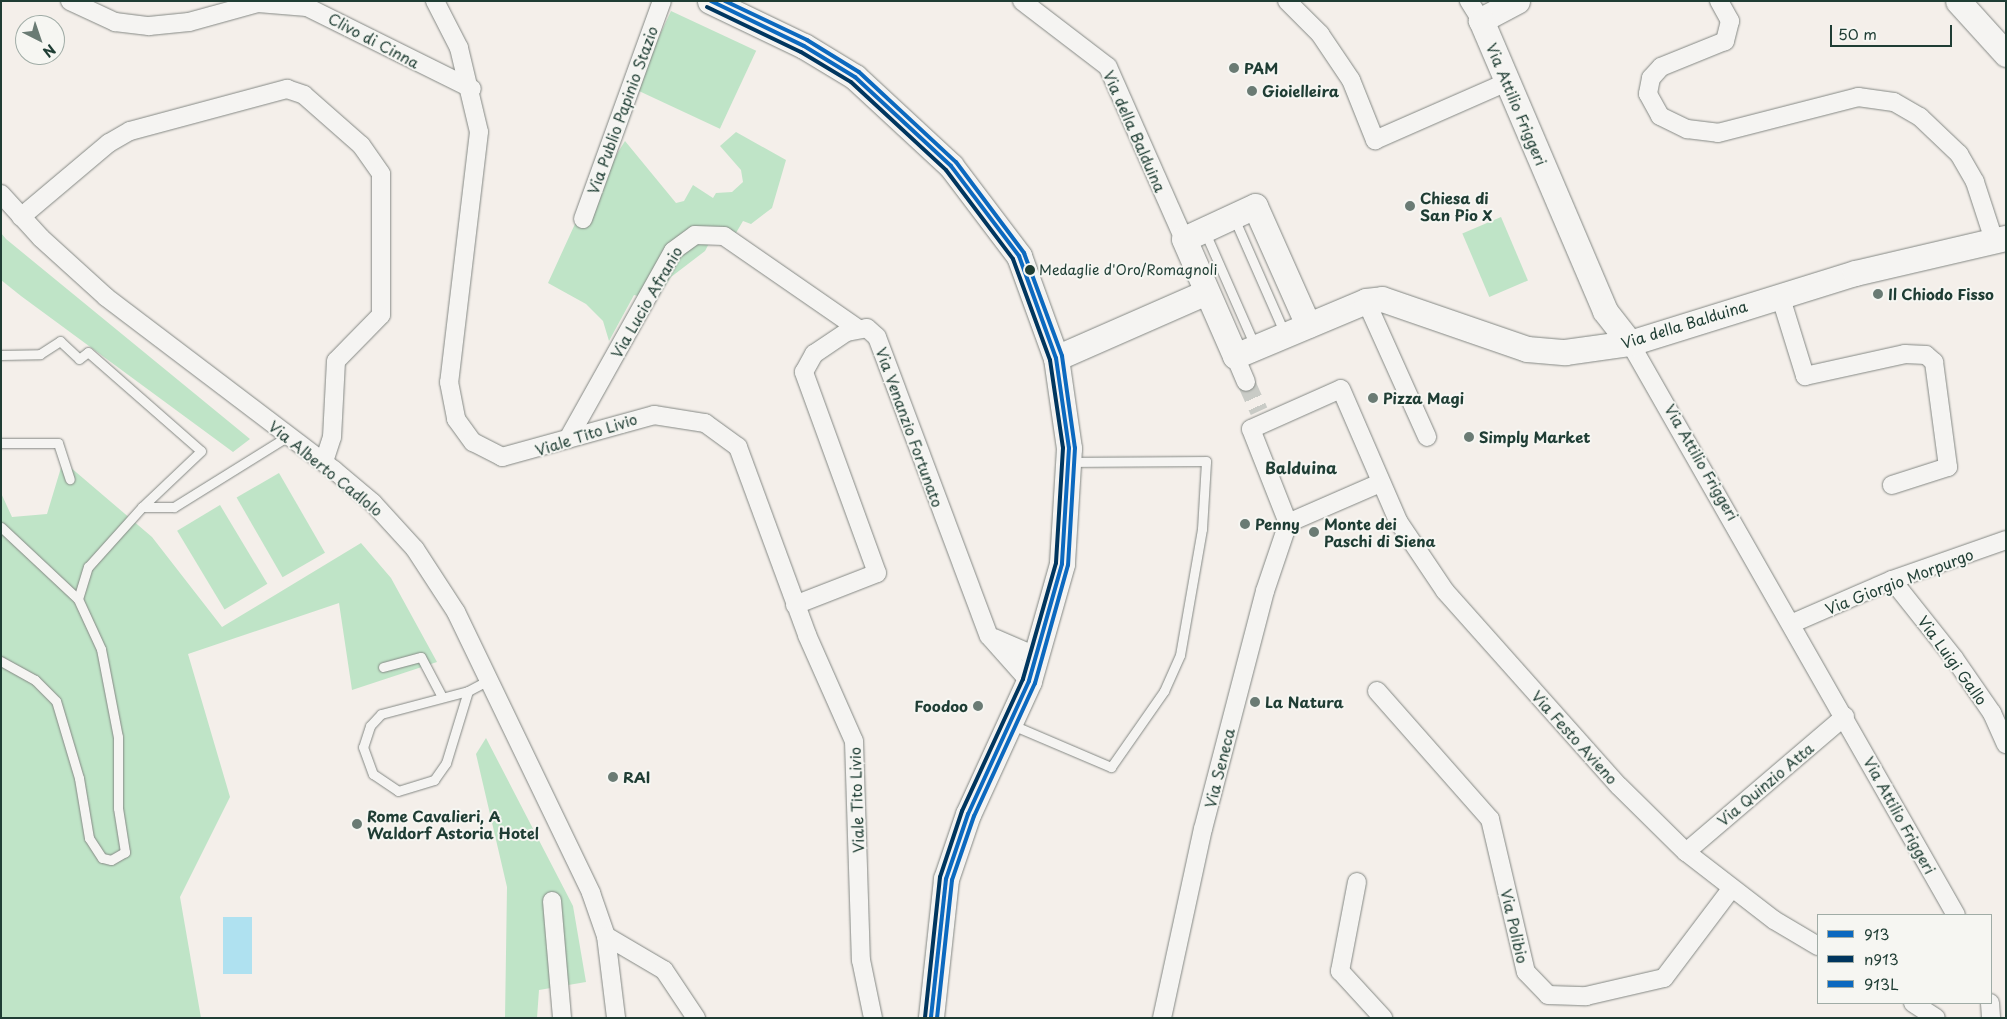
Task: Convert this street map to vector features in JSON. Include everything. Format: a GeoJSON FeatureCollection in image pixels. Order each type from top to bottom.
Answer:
{"type":"FeatureCollection","features":[{"type":"Feature","properties":{"kind":"street","name":"Clivo di Cinna"},"geometry":{"type":"LineString","coordinates":[[70,1],[109,20],[149,26],[189,22],[258,3],[307,7],[472,90]]}},
{"type":"Feature","properties":{"kind":"street","name":"Viale Tito Livio"},"geometry":{"type":"LineString","coordinates":[[435,1],[458,48],[472,90],[479,145],[450,375],[451,405],[466,435],[497,456],[519,456],[568,439],[654,415],[697,420],[724,434],[747,465],[795,604],[854,741],[861,960],[873,1018]]}},
{"type":"Feature","properties":{"kind":"street","name":"Via Publio Papinio Stazio"},"geometry":{"type":"LineString","coordinates":[[583,219],[662,1]]}},
{"type":"Feature","properties":{"kind":"street"},"geometry":{"type":"LineString","coordinates":[[710,1],[804,46],[855,77],[951,166],[1019,256],[1056,358],[1069,462],[1062,564],[1038,657],[1010,724],[968,814],[946,879],[931,1018]]}},
{"type":"Feature","properties":{"kind":"street","name":"Via della Balduina"},"geometry":{"type":"LineString","coordinates":[[1022,1],[1108,67],[1194,234]]}},
{"type":"Feature","properties":{"kind":"street"},"geometry":{"type":"LineString","coordinates":[[1287,1],[1320,34],[1351,80],[1375,140],[1507,82]]}},
{"type":"Feature","properties":{"kind":"street"},"geometry":{"type":"LineString","coordinates":[[1475,10],[1517,1]]}},
{"type":"Feature","properties":{"kind":"street"},"geometry":{"type":"LineString","coordinates":[[1719,1],[1730,20],[1725,41],[1660,67],[1651,78],[1648,94],[1660,116],[1687,128],[1718,133],[1843,99],[1870,97],[1894,102],[1936,131],[1965,164],[2000,239]]}},
{"type":"Feature","properties":{"kind":"street"},"geometry":{"type":"LineString","coordinates":[[1958,1],[2006,54]]}},
{"type":"Feature","properties":{"kind":"street","name":"Via Attilio Friggeri"},"geometry":{"type":"LineString","coordinates":[[1475,10],[1607,316],[1630,343],[1793,623],[1955,914]]}},
{"type":"Feature","properties":{"kind":"street"},"geometry":{"type":"LineString","coordinates":[[21,218],[109,143],[130,131],[287,89],[304,95],[360,145],[381,174],[381,315],[336,361],[332,437],[324,462]]}},
{"type":"Feature","properties":{"kind":"street","name":"Via Alberto Cadlolo"},"geometry":{"type":"LineString","coordinates":[[1,194],[21,218],[153,335],[324,462],[373,503],[420,555],[447,597],[489,680],[591,893],[606,936],[616,1018]]}},
{"type":"Feature","properties":{"kind":"street"},"geometry":{"type":"LineString","coordinates":[[1246,382],[1245,352],[1206,292],[1194,234],[1255,206],[1308,325]]}},
{"type":"Feature","properties":{"kind":"street","name":"Via Lucio Afranio"},"geometry":{"type":"LineString","coordinates":[[568,439],[673,250],[695,235],[724,236],[857,328]]}},
{"type":"Feature","properties":{"kind":"street","name":"Via della Balduina"},"geometry":{"type":"LineString","coordinates":[[1245,352],[1366,301],[1394,300],[1527,349],[1565,352],[1630,343],[1780,295],[2000,239]]}},
{"type":"Feature","properties":{"kind":"street"},"geometry":{"type":"LineString","coordinates":[[1056,358],[1206,292]]}},
{"type":"Feature","properties":{"kind":"street"},"geometry":{"type":"LineString","coordinates":[[1780,295],[1806,376],[1905,354],[1926,355],[1934,362],[1948,467],[1892,485]]}},
{"type":"Feature","properties":{"kind":"street"},"geometry":{"type":"LineString","coordinates":[[1366,301],[1428,437]]}},
{"type":"Feature","properties":{"kind":"street"},"geometry":{"type":"LineString","coordinates":[[795,604],[877,573],[804,372],[814,354],[857,328]]}},
{"type":"Feature","properties":{"kind":"street","name":"Via Venanzio Fortunato"},"geometry":{"type":"LineString","coordinates":[[857,328],[870,329],[878,337],[989,636],[1029,681]]}},
{"type":"Feature","properties":{"kind":"street","name":"Via Festo Avieno"},"geometry":{"type":"LineString","coordinates":[[1288,523],[1250,429],[1262,417],[1341,389],[1398,522],[1445,591],[1619,786],[1686,852],[1731,889],[1817,945]]}},
{"type":"Feature","properties":{"kind":"street"},"geometry":{"type":"LineString","coordinates":[[1288,523],[1380,483]]}},
{"type":"Feature","properties":{"kind":"street","name":"Via Seneca"},"geometry":{"type":"LineString","coordinates":[[1162,1018],[1203,829],[1265,591],[1288,523]]}},
{"type":"Feature","properties":{"kind":"street","name":"Via Giorgio Morpurgo"},"geometry":{"type":"LineString","coordinates":[[1793,623],[1892,580],[2006,540]]}},
{"type":"Feature","properties":{"kind":"street","name":"Via Luigi Gallo"},"geometry":{"type":"LineString","coordinates":[[1892,580],[1954,658],[1992,713],[2006,744]]}},
{"type":"Feature","properties":{"kind":"street"},"geometry":{"type":"LineString","coordinates":[[989,636],[1038,657]]}},
{"type":"Feature","properties":{"kind":"street","name":"Via Polibio"},"geometry":{"type":"LineString","coordinates":[[1377,691],[1490,819],[1526,972],[1548,995],[1574,998],[1664,978],[1731,889]]}},
{"type":"Feature","properties":{"kind":"street","name":"Via Quinzio Atta"},"geometry":{"type":"LineString","coordinates":[[1686,852],[1845,716]]}},
{"type":"Feature","properties":{"kind":"street"},"geometry":{"type":"LineString","coordinates":[[1357,882],[1339,968],[1349,986],[1383,1018]]}},
{"type":"Feature","properties":{"kind":"street"},"geometry":{"type":"LineString","coordinates":[[552,901],[562,1018]]}},
{"type":"Feature","properties":{"kind":"street"},"geometry":{"type":"LineString","coordinates":[[606,936],[664,970],[696,1018]]}},
{"type":"Feature","properties":{"kind":"street"},"geometry":{"type":"LineString","coordinates":[[1915,1004],[1936,1018]]}},
{"type":"Feature","properties":{"kind":"street"},"geometry":{"type":"LineString","coordinates":[[1990,1004],[1991,1018]]}},
{"type":"Feature","properties":{"kind":"lane"},"geometry":{"type":"LineString","coordinates":[[1233,216],[1285,335]]}},
{"type":"Feature","properties":{"kind":"lane"},"geometry":{"type":"LineString","coordinates":[[1194,234],[1245,352]]}},
{"type":"Feature","properties":{"kind":"lane"},"geometry":{"type":"LineString","coordinates":[[1,355],[40,354],[60,341],[79,359],[88,352],[201,451],[142,507],[88,567],[78,599]]}},
{"type":"Feature","properties":{"kind":"lane"},"geometry":{"type":"LineString","coordinates":[[142,507],[174,507],[288,436]]}},
{"type":"Feature","properties":{"kind":"lane"},"geometry":{"type":"LineString","coordinates":[[1,443],[58,444],[70,479]]}},
{"type":"Feature","properties":{"kind":"lane"},"geometry":{"type":"LineString","coordinates":[[1010,724],[1111,767],[1164,691],[1180,655],[1202,529],[1206,461],[1069,462]]}},
{"type":"Feature","properties":{"kind":"lane"},"geometry":{"type":"LineString","coordinates":[[1,527],[78,599],[101,649],[112,702],[125,852],[111,860],[102,858],[89,838],[79,778],[56,701],[35,680],[1,661]]}},
{"type":"Feature","properties":{"kind":"lane"},"geometry":{"type":"LineString","coordinates":[[383,667],[421,657],[441,695]]}},
{"type":"Feature","properties":{"kind":"lane"},"geometry":{"type":"LineString","coordinates":[[468,691],[438,776],[407,791],[385,785],[368,767],[363,753],[370,726],[393,708],[441,695],[468,691],[489,680]]}},
{"type":"Feature","properties":{"kind":"green space"},"geometry":{"type":"Polygon","coordinates":[[[671,11],[756,51],[720,129],[635,89],[671,11]]]}},
{"type":"Feature","properties":{"kind":"green space"},"geometry":{"type":"Polygon","coordinates":[[[736,132],[786,160],[772,208],[751,224],[743,221],[733,238],[712,238],[705,251],[671,277],[656,300],[634,295],[609,341],[603,321],[586,304],[548,283],[580,213],[625,141],[676,203],[684,201],[693,185],[713,198],[716,193],[732,192],[743,182],[741,170],[720,146],[736,132]]]}},
{"type":"Feature","properties":{"kind":"green space"},"geometry":{"type":"Polygon","coordinates":[[[1501,217],[1528,281],[1489,297],[1462,233],[1501,217]]]}},
{"type":"Feature","properties":{"kind":"green space"},"geometry":{"type":"Polygon","coordinates":[[[1,233],[250,439],[233,452],[1,280],[1,233]]]}},
{"type":"Feature","properties":{"kind":"green space"},"geometry":{"type":"Polygon","coordinates":[[[63,461],[152,537],[222,627],[361,543],[391,578],[437,662],[352,690],[339,603],[188,654],[230,797],[180,897],[201,1018],[1,1018],[1,493],[12,517],[47,514],[63,461]]]}},
{"type":"Feature","properties":{"kind":"green space"},"geometry":{"type":"Polygon","coordinates":[[[279,473],[325,553],[283,577],[237,498],[279,473]]]}},
{"type":"Feature","properties":{"kind":"green space"},"geometry":{"type":"Polygon","coordinates":[[[220,505],[267,584],[225,610],[177,531],[220,505]]]}},
{"type":"Feature","properties":{"kind":"green space"},"geometry":{"type":"Polygon","coordinates":[[[486,738],[573,906],[586,982],[539,990],[537,1018],[505,1018],[507,887],[476,754],[486,738]]]}},
{"type":"Feature","properties":{"kind":"water"},"geometry":{"type":"Polygon","coordinates":[[[223,917],[252,917],[252,974],[223,974],[223,917]]]}},
{"type":"Feature","properties":{"kind":"tunnel"},"geometry":{"type":"LineString","coordinates":[[1246,382],[1259,411]]}},
{"type":"Feature","properties":{"kind":"transit line","name":"913"},"geometry":{"type":"LineString","coordinates":[[711,1],[804,46],[855,77],[951,166],[1019,256],[1056,358],[1069,448],[1062,564],[1029,681],[968,814],[946,879],[931,1018]]}},
{"type":"Feature","properties":{"kind":"transit line","name":"913L"},"geometry":{"type":"LineString","coordinates":[[725,1],[807,40],[859,72],[956,162],[1024,253],[1062,356],[1075,448],[1068,565],[1035,683],[974,816],[952,880],[937,1018]]}},
{"type":"Feature","properties":{"kind":"transit line","name":"n913"},"geometry":{"type":"LineString","coordinates":[[707,7],[801,52],[851,82],[946,170],[1013,259],[1050,360],[1063,448],[1056,563],[1023,679],[962,811],[940,877],[925,1017]]}},
{"type":"Feature","properties":{"kind":"place","name":"PAM"},"geometry":{"type":"Point","coordinates":[1234,68]}},
{"type":"Feature","properties":{"kind":"place","name":"Gioielleira"},"geometry":{"type":"Point","coordinates":[1252,91]}},
{"type":"Feature","properties":{"kind":"place","name":"Chiesa di San Pio X"},"geometry":{"type":"Point","coordinates":[1410,206]}},
{"type":"Feature","properties":{"kind":"place","name":"Medaglie d'Oro/Romagnoli"},"geometry":{"type":"Point","coordinates":[1030,270]}},
{"type":"Feature","properties":{"kind":"place","name":"Il Chiodo Fisso"},"geometry":{"type":"Point","coordinates":[1878,294]}},
{"type":"Feature","properties":{"kind":"place","name":"Pizza Magi"},"geometry":{"type":"Point","coordinates":[1373,398]}},
{"type":"Feature","properties":{"kind":"place","name":"Simply Market"},"geometry":{"type":"Point","coordinates":[1469,437]}},
{"type":"Feature","properties":{"kind":"place","name":"Penny"},"geometry":{"type":"Point","coordinates":[1245,524]}},
{"type":"Feature","properties":{"kind":"place","name":"Monte dei Paschi di Siena"},"geometry":{"type":"Point","coordinates":[1314,532]}},
{"type":"Feature","properties":{"kind":"place","name":"La Natura"},"geometry":{"type":"Point","coordinates":[1255,702]}},
{"type":"Feature","properties":{"kind":"place","name":"Foodoo"},"geometry":{"type":"Point","coordinates":[978,706]}},
{"type":"Feature","properties":{"kind":"place","name":"RAI"},"geometry":{"type":"Point","coordinates":[613,777]}},
{"type":"Feature","properties":{"kind":"place","name":"Rome Cavalieri, A Waldorf Astoria Hotel"},"geometry":{"type":"Point","coordinates":[357,824]}},
{"type":"Feature","properties":{"kind":"district","name":"Balduina"},"geometry":{"type":"Point","coordinates":[1301,467]}}]}
